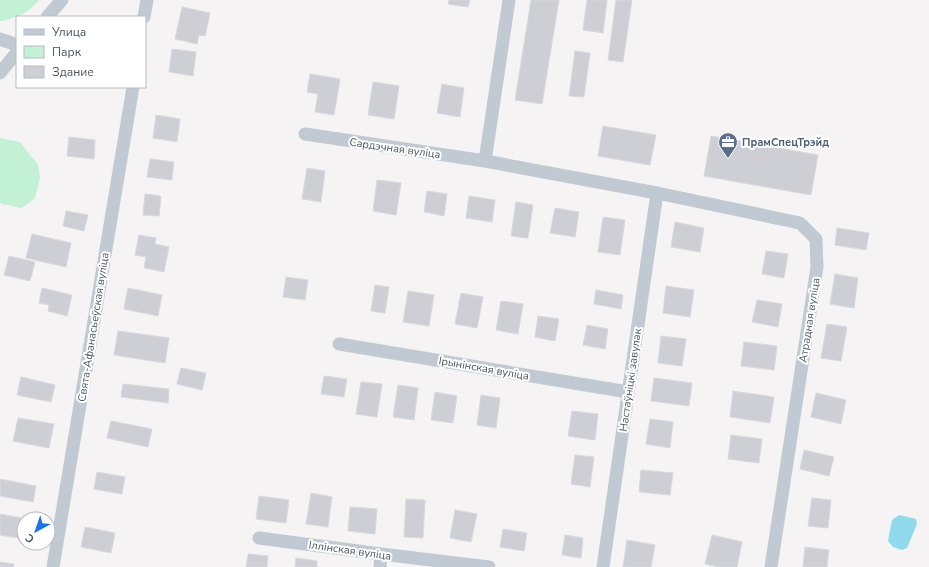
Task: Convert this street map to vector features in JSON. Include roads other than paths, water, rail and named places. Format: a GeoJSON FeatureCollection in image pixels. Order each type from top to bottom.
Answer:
{"type":"FeatureCollection","features":[{"type":"Feature","properties":{"kind":"street"},"geometry":{"type":"LineString","coordinates":[[48,16],[62,0]]}},
{"type":"Feature","properties":{"kind":"street"},"geometry":{"type":"LineString","coordinates":[[144,16],[147,0]]}},
{"type":"Feature","properties":{"kind":"street"},"geometry":{"type":"LineString","coordinates":[[485,161],[510,0]]}},
{"type":"Feature","properties":{"kind":"street"},"geometry":{"type":"LineString","coordinates":[[0,39],[16,45]]}},
{"type":"Feature","properties":{"kind":"street"},"geometry":{"type":"LineString","coordinates":[[0,73],[16,53]]}},
{"type":"Feature","properties":{"kind":"street","name":"Свята-Афанасьеўская вуліца"},"geometry":{"type":"LineString","coordinates":[[53,567],[133,88]]}},
{"type":"Feature","properties":{"kind":"street","name":"Сардэчная вуліца"},"geometry":{"type":"LineString","coordinates":[[305,134],[485,161],[657,194]]}},
{"type":"Feature","properties":{"kind":"street","name":"Настаўніцкі завулак"},"geometry":{"type":"LineString","coordinates":[[603,567],[657,194]]}},
{"type":"Feature","properties":{"kind":"street","name":"Атрадная вуліца"},"geometry":{"type":"LineString","coordinates":[[657,194],[800,223],[816,239],[817,267],[771,567]]}},
{"type":"Feature","properties":{"kind":"street","name":"Ірынінская вуліца"},"geometry":{"type":"LineString","coordinates":[[339,344],[628,392]]}},
{"type":"Feature","properties":{"kind":"street","name":"Іллінская вуліца"},"geometry":{"type":"LineString","coordinates":[[259,538],[381,561],[488,567]]}},
{"type":"Feature","properties":{"kind":"water"},"geometry":{"type":"Polygon","coordinates":[[[899,515],[916,519],[917,524],[907,548],[902,550],[893,547],[888,541],[892,520],[899,515]]]}},
{"type":"Feature","properties":{"kind":"place","name":"ПрамСпецТрэйд"},"geometry":{"type":"Point","coordinates":[728,159]}}]}
